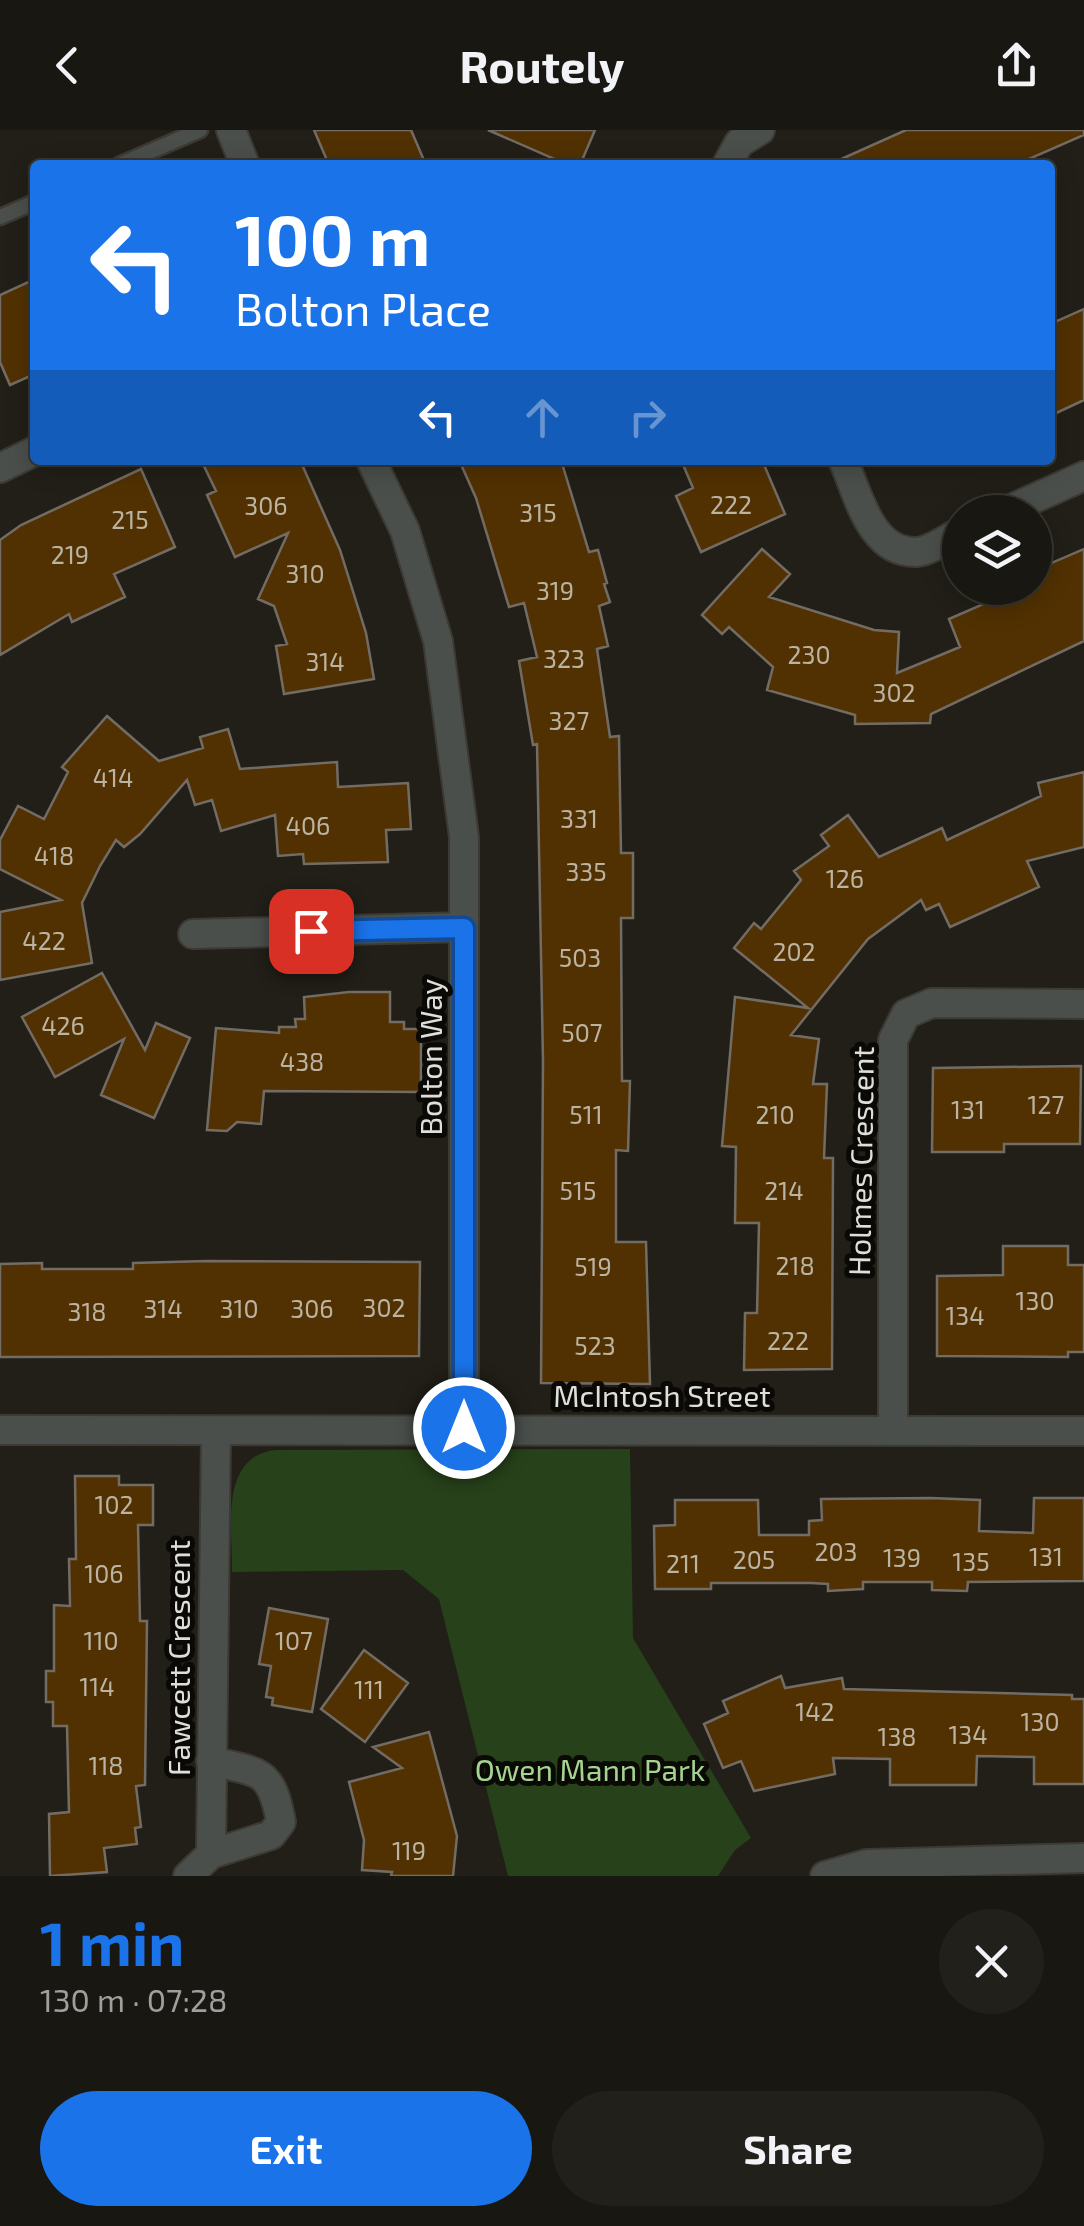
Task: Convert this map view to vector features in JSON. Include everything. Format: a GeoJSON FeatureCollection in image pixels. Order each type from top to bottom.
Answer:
{"type":"FeatureCollection","features":[{"type":"Feature","properties":{"kind":"street"},"geometry":{"type":"LineString","coordinates":[[231,130],[243,160]]}},
{"type":"Feature","properties":{"kind":"street"},"geometry":{"type":"LineString","coordinates":[[730,160],[740,144],[760,130]]}},
{"type":"Feature","properties":{"kind":"street"},"geometry":{"type":"LineString","coordinates":[[0,468],[30,453]]}},
{"type":"Feature","properties":{"kind":"street","name":"Bolton Way"},"geometry":{"type":"LineString","coordinates":[[373,465],[405,531],[438,641],[464,837],[464,1428]]}},
{"type":"Feature","properties":{"kind":"street"},"geometry":{"type":"LineString","coordinates":[[845,465],[874,531],[895,547],[919,552],[942,541]]}},
{"type":"Feature","properties":{"kind":"street"},"geometry":{"type":"LineString","coordinates":[[1042,495],[1084,476]]}},
{"type":"Feature","properties":{"kind":"street"},"geometry":{"type":"LineString","coordinates":[[194,934],[464,928]]}},
{"type":"Feature","properties":{"kind":"street","name":"Holmes Crescent"},"geometry":{"type":"LineString","coordinates":[[893,1430],[893,1040],[906,1014],[932,1003],[1084,1004]]}},
{"type":"Feature","properties":{"kind":"street","name":"McIntosh Street"},"geometry":{"type":"LineString","coordinates":[[0,1430],[1084,1431]]}},
{"type":"Feature","properties":{"kind":"street","name":"Fawcett Crescent"},"geometry":{"type":"LineString","coordinates":[[211,1854],[216,1432]]}},
{"type":"Feature","properties":{"kind":"street"},"geometry":{"type":"LineString","coordinates":[[188,1876],[211,1854],[270,1836],[281,1822],[274,1786],[262,1774],[212,1761]]}},
{"type":"Feature","properties":{"kind":"street"},"geometry":{"type":"LineString","coordinates":[[825,1876],[868,1864],[1084,1858]]}},
{"type":"Feature","properties":{"kind":"lane"},"geometry":{"type":"LineString","coordinates":[[131,160],[200,130]]}},
{"type":"Feature","properties":{"kind":"lane"},"geometry":{"type":"LineString","coordinates":[[0,217],[30,204]]}},
{"type":"Feature","properties":{"kind":"green space","name":"Owen Mann Park"},"geometry":{"type":"Polygon","coordinates":[[[630,1449],[633,1638],[751,1838],[735,1850],[718,1876],[508,1876],[439,1599],[403,1570],[232,1572],[232,1498],[244,1466],[275,1450],[630,1449]]]}},
{"type":"Feature","properties":{"kind":"building"},"geometry":{"type":"Polygon","coordinates":[[[314,130],[411,130],[424,160],[327,160],[314,130]]]}},
{"type":"Feature","properties":{"kind":"building"},"geometry":{"type":"Polygon","coordinates":[[[488,130],[595,130],[582,160],[557,160],[488,130]]]}},
{"type":"Feature","properties":{"kind":"building"},"geometry":{"type":"Polygon","coordinates":[[[906,130],[1084,130],[1084,135],[1026,160],[839,160],[906,130]]]}},
{"type":"Feature","properties":{"kind":"building"},"geometry":{"type":"Polygon","coordinates":[[[30,281],[30,376],[10,385],[0,362],[0,295],[30,281]]]}},
{"type":"Feature","properties":{"kind":"building"},"geometry":{"type":"Polygon","coordinates":[[[1084,309],[1084,400],[1055,414],[1055,322],[1084,309]]]}},
{"type":"Feature","properties":{"kind":"building"},"geometry":{"type":"Polygon","coordinates":[[[203,465],[302,465],[340,550],[366,633],[374,679],[284,694],[276,646],[287,644],[274,606],[258,599],[288,533],[235,557],[207,495],[216,491],[203,465]]]}},
{"type":"Feature","properties":{"kind":"building"},"geometry":{"type":"Polygon","coordinates":[[[461,465],[563,465],[589,552],[598,550],[607,583],[604,584],[610,602],[599,606],[608,646],[597,649],[610,737],[619,736],[621,853],[633,853],[633,918],[621,918],[622,1081],[630,1081],[628,1151],[616,1150],[616,1242],[646,1242],[650,1384],[541,1383],[543,1061],[537,744],[533,745],[519,661],[537,657],[524,603],[509,607],[476,498],[461,465]]]}},
{"type":"Feature","properties":{"kind":"building"},"geometry":{"type":"Polygon","coordinates":[[[683,465],[764,465],[785,514],[701,552],[676,496],[693,488],[683,465]]]}},
{"type":"Feature","properties":{"kind":"building"},"geometry":{"type":"Polygon","coordinates":[[[141,469],[175,547],[114,574],[125,597],[72,622],[69,614],[0,655],[0,540],[21,525],[141,469]]]}},
{"type":"Feature","properties":{"kind":"building"},"geometry":{"type":"Polygon","coordinates":[[[762,549],[790,574],[769,597],[874,630],[899,632],[897,673],[960,647],[949,619],[981,605],[1052,605],[1052,563],[1084,549],[1084,641],[931,714],[930,723],[855,724],[855,715],[767,690],[773,667],[729,627],[722,634],[702,615],[762,549]]]}},
{"type":"Feature","properties":{"kind":"building"},"geometry":{"type":"Polygon","coordinates":[[[107,716],[159,761],[203,748],[200,737],[228,729],[240,769],[337,762],[338,787],[408,783],[411,829],[386,830],[388,862],[304,864],[303,854],[278,856],[275,815],[221,831],[212,800],[195,805],[187,780],[140,834],[124,847],[116,840],[100,866],[82,903],[92,963],[0,980],[0,912],[61,900],[0,869],[0,840],[18,806],[44,819],[68,772],[62,767],[107,716]]]}},
{"type":"Feature","properties":{"kind":"building"},"geometry":{"type":"Polygon","coordinates":[[[1084,772],[1084,847],[1027,861],[1039,887],[950,927],[939,904],[926,910],[921,900],[868,939],[791,1035],[819,1039],[813,1084],[827,1084],[824,1158],[833,1158],[832,1369],[744,1370],[745,1313],[757,1313],[759,1223],[735,1223],[736,1147],[722,1146],[735,997],[808,1008],[734,948],[754,923],[761,929],[801,880],[794,871],[829,846],[821,835],[848,815],[879,857],[942,828],[947,840],[1041,796],[1038,783],[1084,772]]]}},
{"type":"Feature","properties":{"kind":"building"},"geometry":{"type":"Polygon","coordinates":[[[102,973],[145,1050],[156,1023],[190,1038],[154,1118],[101,1095],[124,1039],[55,1077],[22,1017],[102,973]]]}},
{"type":"Feature","properties":{"kind":"building"},"geometry":{"type":"Polygon","coordinates":[[[390,992],[390,1022],[404,1022],[404,1029],[421,1029],[421,1092],[264,1091],[261,1124],[237,1122],[227,1131],[207,1130],[216,1028],[279,1033],[279,1027],[296,1027],[295,1019],[305,1019],[304,997],[390,992]]]}},
{"type":"Feature","properties":{"kind":"building"},"geometry":{"type":"Polygon","coordinates":[[[1081,1066],[1080,1144],[1004,1144],[1004,1152],[932,1152],[933,1068],[1081,1066]]]}},
{"type":"Feature","properties":{"kind":"building"},"geometry":{"type":"Polygon","coordinates":[[[1003,1246],[1068,1246],[1068,1265],[1084,1265],[1084,1352],[1068,1352],[1068,1357],[937,1356],[937,1276],[1003,1275],[1003,1246]]]}},
{"type":"Feature","properties":{"kind":"building"},"geometry":{"type":"Polygon","coordinates":[[[420,1262],[419,1356],[0,1357],[0,1264],[42,1263],[42,1269],[133,1269],[133,1263],[420,1262]]]}},
{"type":"Feature","properties":{"kind":"building"},"geometry":{"type":"Polygon","coordinates":[[[75,1476],[119,1476],[119,1485],[153,1485],[153,1525],[138,1525],[140,1621],[147,1621],[145,1785],[136,1786],[141,1827],[135,1828],[137,1844],[104,1848],[107,1872],[50,1876],[49,1814],[69,1812],[67,1726],[53,1726],[53,1702],[46,1702],[46,1671],[54,1671],[54,1605],[70,1606],[69,1559],[76,1559],[75,1476]]]}},
{"type":"Feature","properties":{"kind":"building"},"geometry":{"type":"Polygon","coordinates":[[[1034,1498],[1084,1498],[1084,1581],[968,1582],[967,1591],[932,1590],[932,1582],[863,1582],[863,1589],[828,1591],[828,1584],[811,1583],[711,1583],[711,1589],[655,1589],[654,1526],[675,1525],[675,1500],[758,1500],[759,1535],[809,1535],[809,1521],[822,1520],[821,1499],[980,1500],[979,1531],[1033,1533],[1034,1498]]]}},
{"type":"Feature","properties":{"kind":"building"},"geometry":{"type":"Polygon","coordinates":[[[269,1608],[328,1619],[312,1712],[272,1705],[273,1698],[266,1697],[271,1666],[259,1664],[269,1608]]]}},
{"type":"Feature","properties":{"kind":"building"},"geometry":{"type":"Polygon","coordinates":[[[364,1650],[408,1683],[365,1742],[321,1709],[364,1650]]]}},
{"type":"Feature","properties":{"kind":"building"},"geometry":{"type":"Polygon","coordinates":[[[781,1676],[785,1688],[842,1678],[844,1689],[1072,1695],[1072,1699],[1084,1699],[1084,1784],[1034,1784],[1034,1757],[977,1756],[976,1785],[890,1785],[890,1759],[833,1758],[835,1774],[754,1791],[741,1761],[723,1768],[704,1724],[728,1713],[723,1701],[781,1676]]]}},
{"type":"Feature","properties":{"kind":"building"},"geometry":{"type":"Polygon","coordinates":[[[429,1732],[457,1836],[453,1876],[391,1876],[392,1872],[362,1870],[364,1840],[349,1782],[402,1768],[373,1747],[429,1732]]]}},
{"type":"Feature","properties":{"kind":"route"},"geometry":{"type":"LineString","coordinates":[[311,931],[464,928],[464,1428]]}}]}
